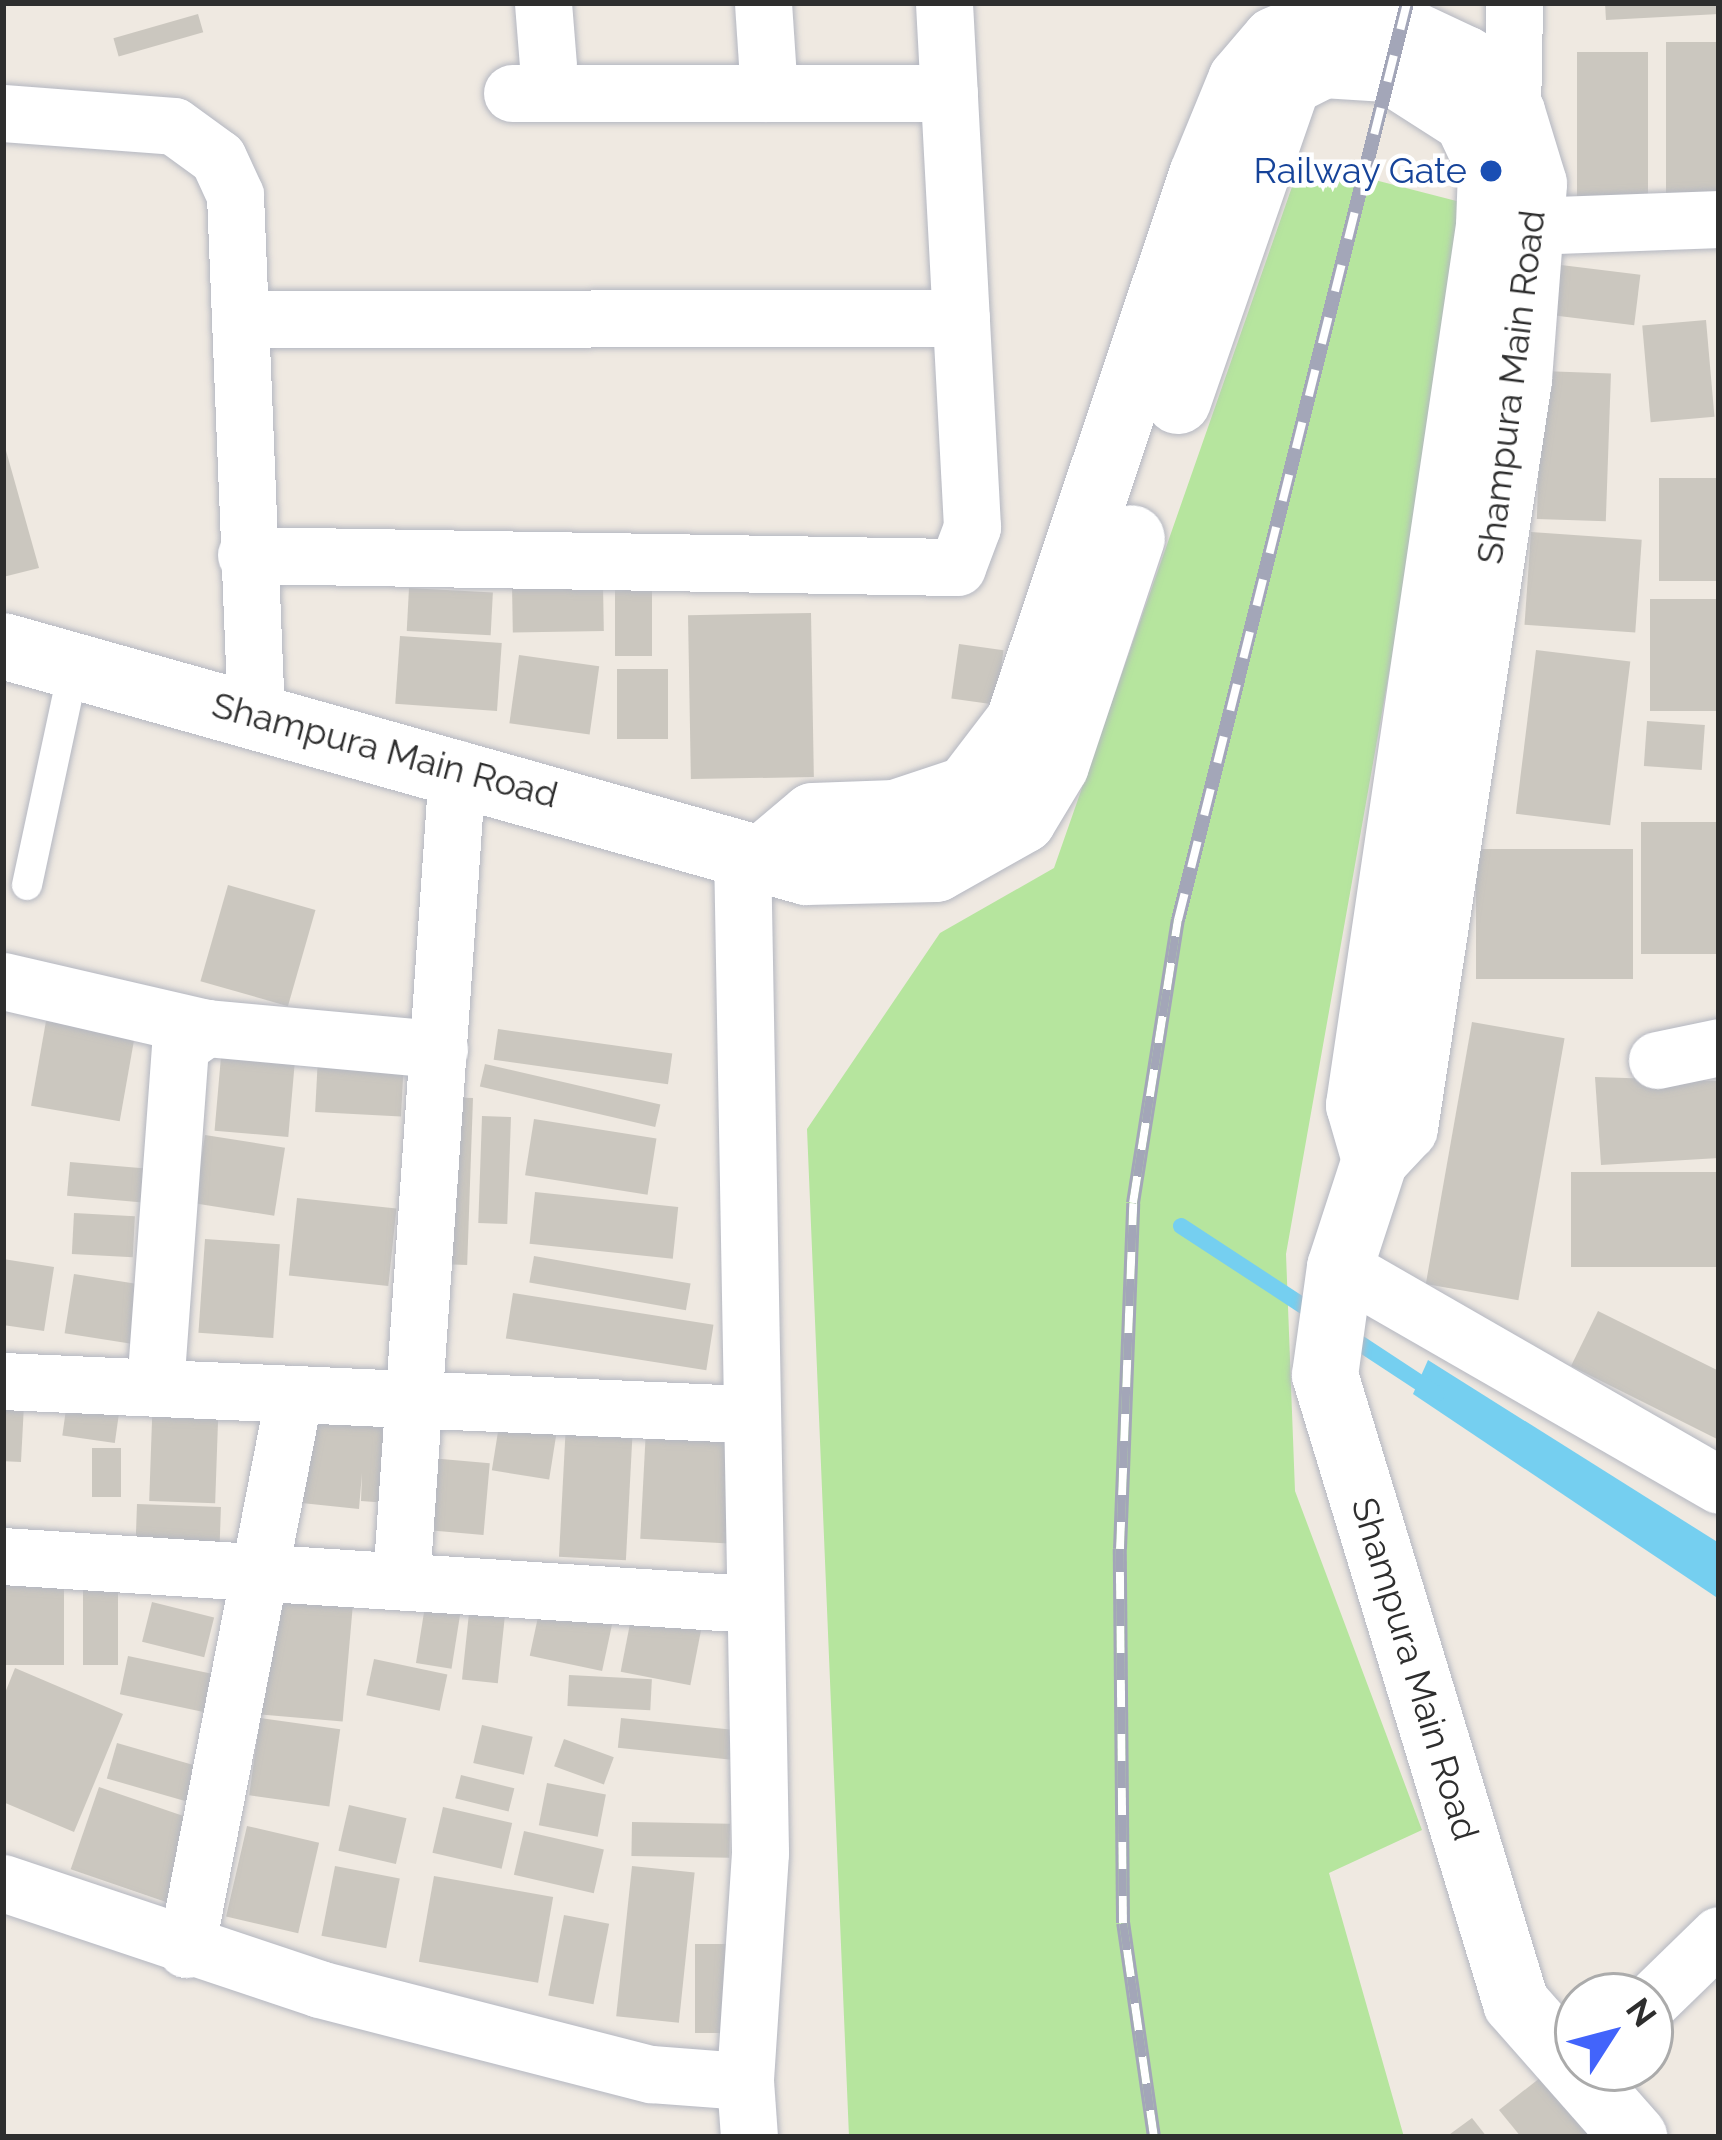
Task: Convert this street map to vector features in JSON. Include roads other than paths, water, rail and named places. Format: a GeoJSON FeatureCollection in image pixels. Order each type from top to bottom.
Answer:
{"type":"FeatureCollection","features":[{"type":"Feature","properties":{"kind":"street"},"geometry":{"type":"LineString","coordinates":[[543,3],[530,79],[769,93],[949,93]]}},
{"type":"Feature","properties":{"kind":"street"},"geometry":{"type":"LineString","coordinates":[[763,3],[769,93]]}},
{"type":"Feature","properties":{"kind":"street"},"geometry":{"type":"LineString","coordinates":[[246,555],[940,574],[956,567],[972,527],[944,3]]}},
{"type":"Feature","properties":{"kind":"street"},"geometry":{"type":"LineString","coordinates":[[1512,112],[1514,3]]}},
{"type":"Feature","properties":{"kind":"street","name":"Shampura Main Road"},"geometry":{"type":"LineString","coordinates":[[755,852],[813,816],[896,813],[967,789],[1019,721],[1202,175],[1271,22],[1323,20],[1400,28],[1466,59],[1512,112],[1534,184],[1520,380],[1405,1128],[1375,1160],[1338,1280],[1325,1375],[1516,2002],[1554,2042]]}},
{"type":"Feature","properties":{"kind":"street","name":"Shampura Main Road"},"geometry":{"type":"LineString","coordinates":[[3,646],[755,852],[806,872],[936,868],[1023,820],[1055,765],[1288,83],[1324,65],[1387,69],[1467,120],[1491,171],[1359,1105],[1375,1160]]}},
{"type":"Feature","properties":{"kind":"street"},"geometry":{"type":"LineString","coordinates":[[3,113],[197,136],[235,195],[256,715]]}},
{"type":"Feature","properties":{"kind":"street"},"geometry":{"type":"LineString","coordinates":[[1530,226],[1719,220]]}},
{"type":"Feature","properties":{"kind":"street"},"geometry":{"type":"LineString","coordinates":[[241,319],[961,318]]}},
{"type":"Feature","properties":{"kind":"street"},"geometry":{"type":"LineString","coordinates":[[400,1581],[457,769]]}},
{"type":"Feature","properties":{"kind":"street"},"geometry":{"type":"LineString","coordinates":[[749,2137],[745,2080],[760,1853],[746,1414],[755,852]]}},
{"type":"Feature","properties":{"kind":"street"},"geometry":{"type":"LineString","coordinates":[[3,981],[206,1028],[439,1049]]}},
{"type":"Feature","properties":{"kind":"street"},"geometry":{"type":"LineString","coordinates":[[155,1388],[170,1067],[206,1028]]}},
{"type":"Feature","properties":{"kind":"street"},"geometry":{"type":"LineString","coordinates":[[1658,1060],[1719,1047]]}},
{"type":"Feature","properties":{"kind":"street"},"geometry":{"type":"LineString","coordinates":[[1338,1280],[1719,1485]]}},
{"type":"Feature","properties":{"kind":"street"},"geometry":{"type":"LineString","coordinates":[[3,1381],[746,1414]]}},
{"type":"Feature","properties":{"kind":"street"},"geometry":{"type":"LineString","coordinates":[[186,1949],[255,1572],[294,1394]]}},
{"type":"Feature","properties":{"kind":"street"},"geometry":{"type":"LineString","coordinates":[[3,1556],[751,1604]]}},
{"type":"Feature","properties":{"kind":"street"},"geometry":{"type":"LineString","coordinates":[[3,1883],[186,1949],[651,2074],[745,2080]]}},
{"type":"Feature","properties":{"kind":"street"},"geometry":{"type":"LineString","coordinates":[[1674,1979],[1719,1935]]}},
{"type":"Feature","properties":{"kind":"street","name":"Shampura Main Road"},"geometry":{"type":"LineString","coordinates":[[1598,2092],[1634,2137]]}},
{"type":"Feature","properties":{"kind":"lane"},"geometry":{"type":"LineString","coordinates":[[27,885],[74,665]]}},
{"type":"Feature","properties":{"kind":"water"},"geometry":{"type":"Polygon","coordinates":[[[1428,1360],[1719,1543],[1719,1599],[1413,1394],[1428,1360]]]}},
{"type":"Feature","properties":{"kind":"waterway"},"geometry":{"type":"LineString","coordinates":[[1181,1226],[1317,1315]]}},
{"type":"Feature","properties":{"kind":"waterway"},"geometry":{"type":"LineString","coordinates":[[1344,1333],[1437,1394]]}},
{"type":"Feature","properties":{"kind":"railway"},"geometry":{"type":"LineString","coordinates":[[1154,2137],[1123,1923],[1120,1549],[1133,1203],[1178,920],[1407,3]]}},
{"type":"Feature","properties":{"kind":"place","name":"Railway Gate"},"geometry":{"type":"Point","coordinates":[1491,171]}}]}
